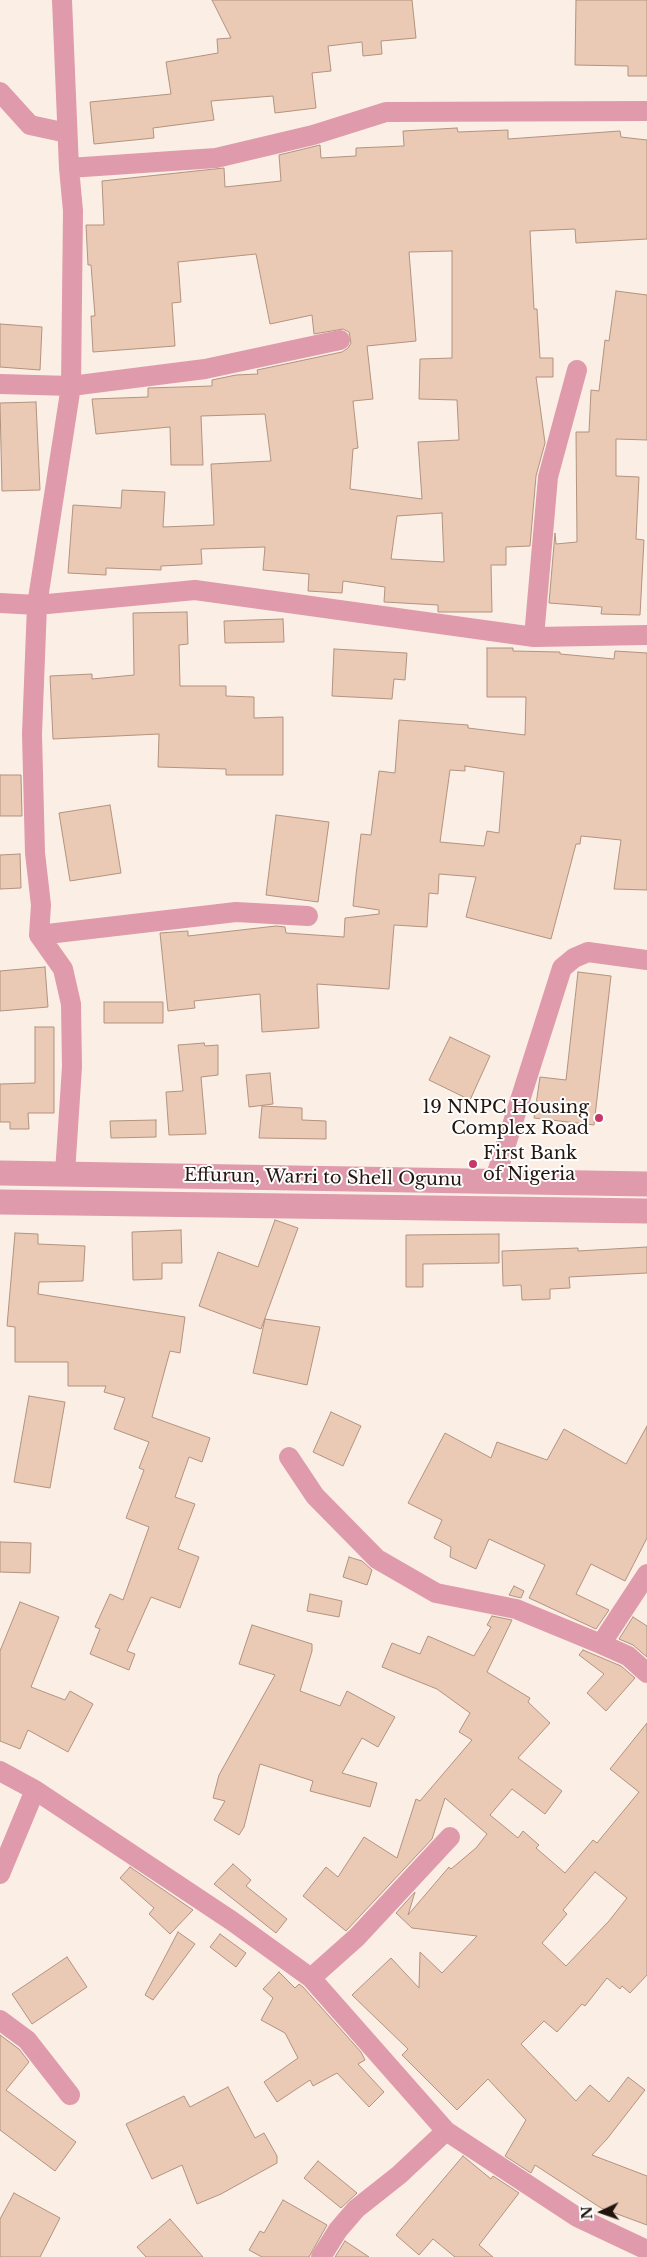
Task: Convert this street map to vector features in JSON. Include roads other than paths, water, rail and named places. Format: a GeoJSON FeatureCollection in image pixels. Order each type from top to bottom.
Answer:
{"type":"FeatureCollection","features":[{"type":"Feature","properties":{"kind":"street"},"geometry":{"type":"LineString","coordinates":[[62,0],[67,133],[73,211],[71,386],[37,605],[32,734],[36,854],[41,905],[39,935],[63,969],[71,1004],[72,1067],[65,1173]]}},
{"type":"Feature","properties":{"kind":"street"},"geometry":{"type":"LineString","coordinates":[[0,92],[30,125],[67,133]]}},
{"type":"Feature","properties":{"kind":"street"},"geometry":{"type":"LineString","coordinates":[[69,168],[216,158],[313,134],[386,112],[647,110]]}},
{"type":"Feature","properties":{"kind":"street"},"geometry":{"type":"LineString","coordinates":[[0,384],[71,386],[205,369],[340,340]]}},
{"type":"Feature","properties":{"kind":"street"},"geometry":{"type":"LineString","coordinates":[[534,637],[548,477],[577,370]]}},
{"type":"Feature","properties":{"kind":"street"},"geometry":{"type":"LineString","coordinates":[[0,603],[37,605],[195,590],[534,637],[647,635]]}},
{"type":"Feature","properties":{"kind":"street"},"geometry":{"type":"LineString","coordinates":[[39,935],[236,912],[308,916]]}},
{"type":"Feature","properties":{"kind":"street"},"geometry":{"type":"LineString","coordinates":[[494,1182],[562,968],[574,958],[588,952],[647,960]]}},
{"type":"Feature","properties":{"kind":"street","name":"Effurun, Warri to Shell Ogunu"},"geometry":{"type":"LineString","coordinates":[[0,1173],[647,1184]]}},
{"type":"Feature","properties":{"kind":"street","name":"Effurun, Warri to Shell Ogunu"},"geometry":{"type":"LineString","coordinates":[[0,1202],[647,1211]]}},
{"type":"Feature","properties":{"kind":"street"},"geometry":{"type":"LineString","coordinates":[[289,1458],[315,1496],[377,1559],[436,1593],[516,1609],[601,1644],[628,1656],[647,1673]]}},
{"type":"Feature","properties":{"kind":"street"},"geometry":{"type":"LineString","coordinates":[[601,1644],[647,1574]]}},
{"type":"Feature","properties":{"kind":"street"},"geometry":{"type":"LineString","coordinates":[[0,1771],[35,1790],[232,1922],[311,1978],[446,2131],[577,2217],[647,2250]]}},
{"type":"Feature","properties":{"kind":"street"},"geometry":{"type":"LineString","coordinates":[[0,1874],[35,1790]]}},
{"type":"Feature","properties":{"kind":"street"},"geometry":{"type":"LineString","coordinates":[[311,1978],[358,1937],[450,1837]]}},
{"type":"Feature","properties":{"kind":"street"},"geometry":{"type":"LineString","coordinates":[[0,2020],[27,2040],[70,2095]]}},
{"type":"Feature","properties":{"kind":"street"},"geometry":{"type":"LineString","coordinates":[[321,2257],[338,2230],[356,2209],[400,2175],[446,2131]]}},
{"type":"Feature","properties":{"kind":"place","name":"19 NNPC Housing Complex Road"},"geometry":{"type":"Point","coordinates":[599,1118]}},
{"type":"Feature","properties":{"kind":"place","name":"First Bank of Nigeria"},"geometry":{"type":"Point","coordinates":[473,1164]}}]}
